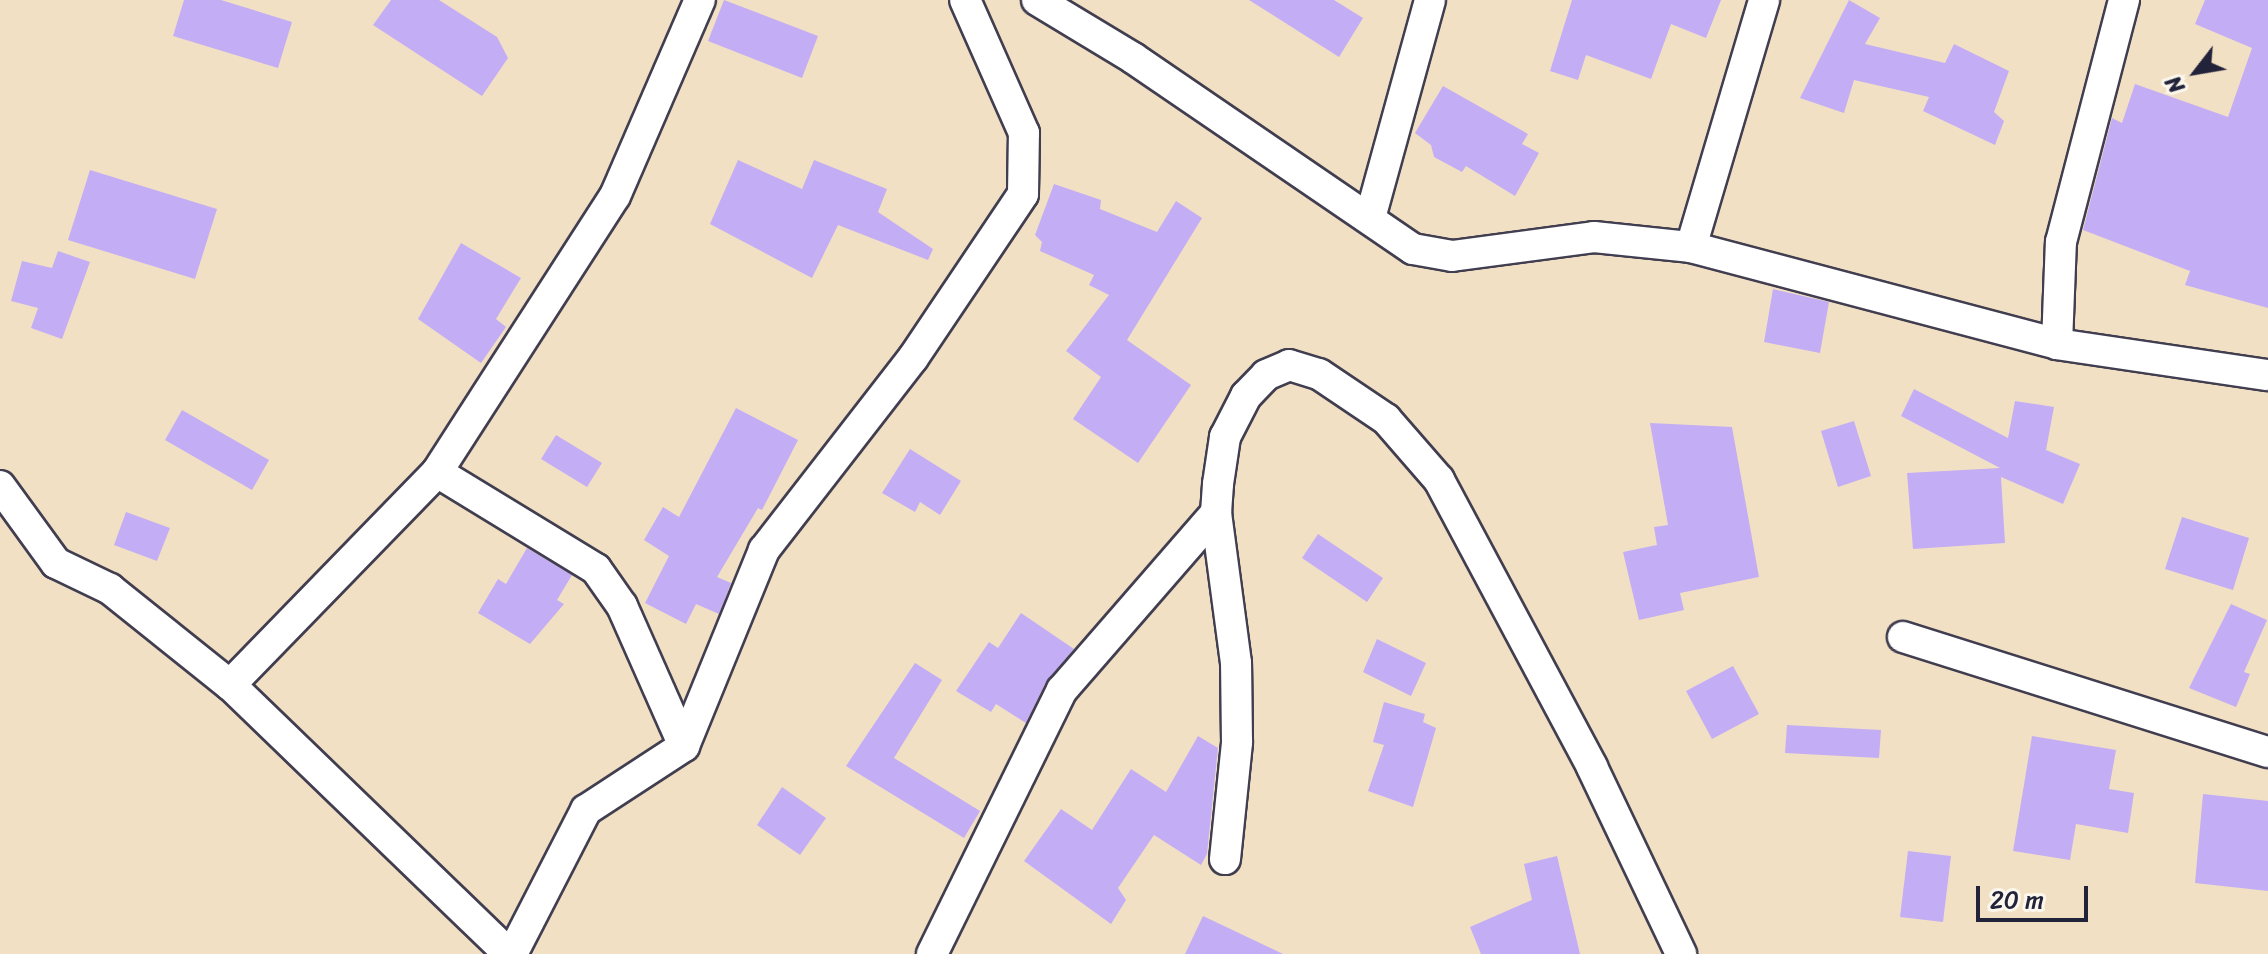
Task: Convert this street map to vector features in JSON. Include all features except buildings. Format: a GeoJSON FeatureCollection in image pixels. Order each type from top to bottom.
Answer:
{"type":"FeatureCollection","features":[{"type":"Feature","properties":{"kind":"street"},"geometry":{"type":"LineString","coordinates":[[230,685],[437,472],[615,196],[700,0]]}},
{"type":"Feature","properties":{"kind":"street"},"geometry":{"type":"LineString","coordinates":[[0,486],[56,563],[110,589],[230,685],[511,954],[586,810],[684,746],[764,550],[922,346],[1023,194],[1024,133],[965,0]]}},
{"type":"Feature","properties":{"kind":"street"},"geometry":{"type":"LineString","coordinates":[[1037,0],[1133,58],[1413,249],[1452,256],[1594,237],[1691,247],[2057,344],[2268,375]]}},
{"type":"Feature","properties":{"kind":"street"},"geometry":{"type":"LineString","coordinates":[[1370,218],[1430,0]]}},
{"type":"Feature","properties":{"kind":"street"},"geometry":{"type":"LineString","coordinates":[[1691,247],[1764,0]]}},
{"type":"Feature","properties":{"kind":"street"},"geometry":{"type":"LineString","coordinates":[[2057,344],[2061,242],[2124,0]]}},
{"type":"Feature","properties":{"kind":"street"},"geometry":{"type":"LineString","coordinates":[[1225,859],[1237,742],[1236,663],[1216,513],[1225,437],[1246,396],[1266,375],[1289,365],[1319,374],[1386,419],[1439,480],[1592,767],[1681,954]]}},
{"type":"Feature","properties":{"kind":"street"},"geometry":{"type":"LineString","coordinates":[[437,472],[596,569],[622,606],[684,746]]}},
{"type":"Feature","properties":{"kind":"street"},"geometry":{"type":"LineString","coordinates":[[937,952],[1062,690],[1216,513]]}},
{"type":"Feature","properties":{"kind":"street"},"geometry":{"type":"LineString","coordinates":[[1903,637],[2268,752]]}}]}
